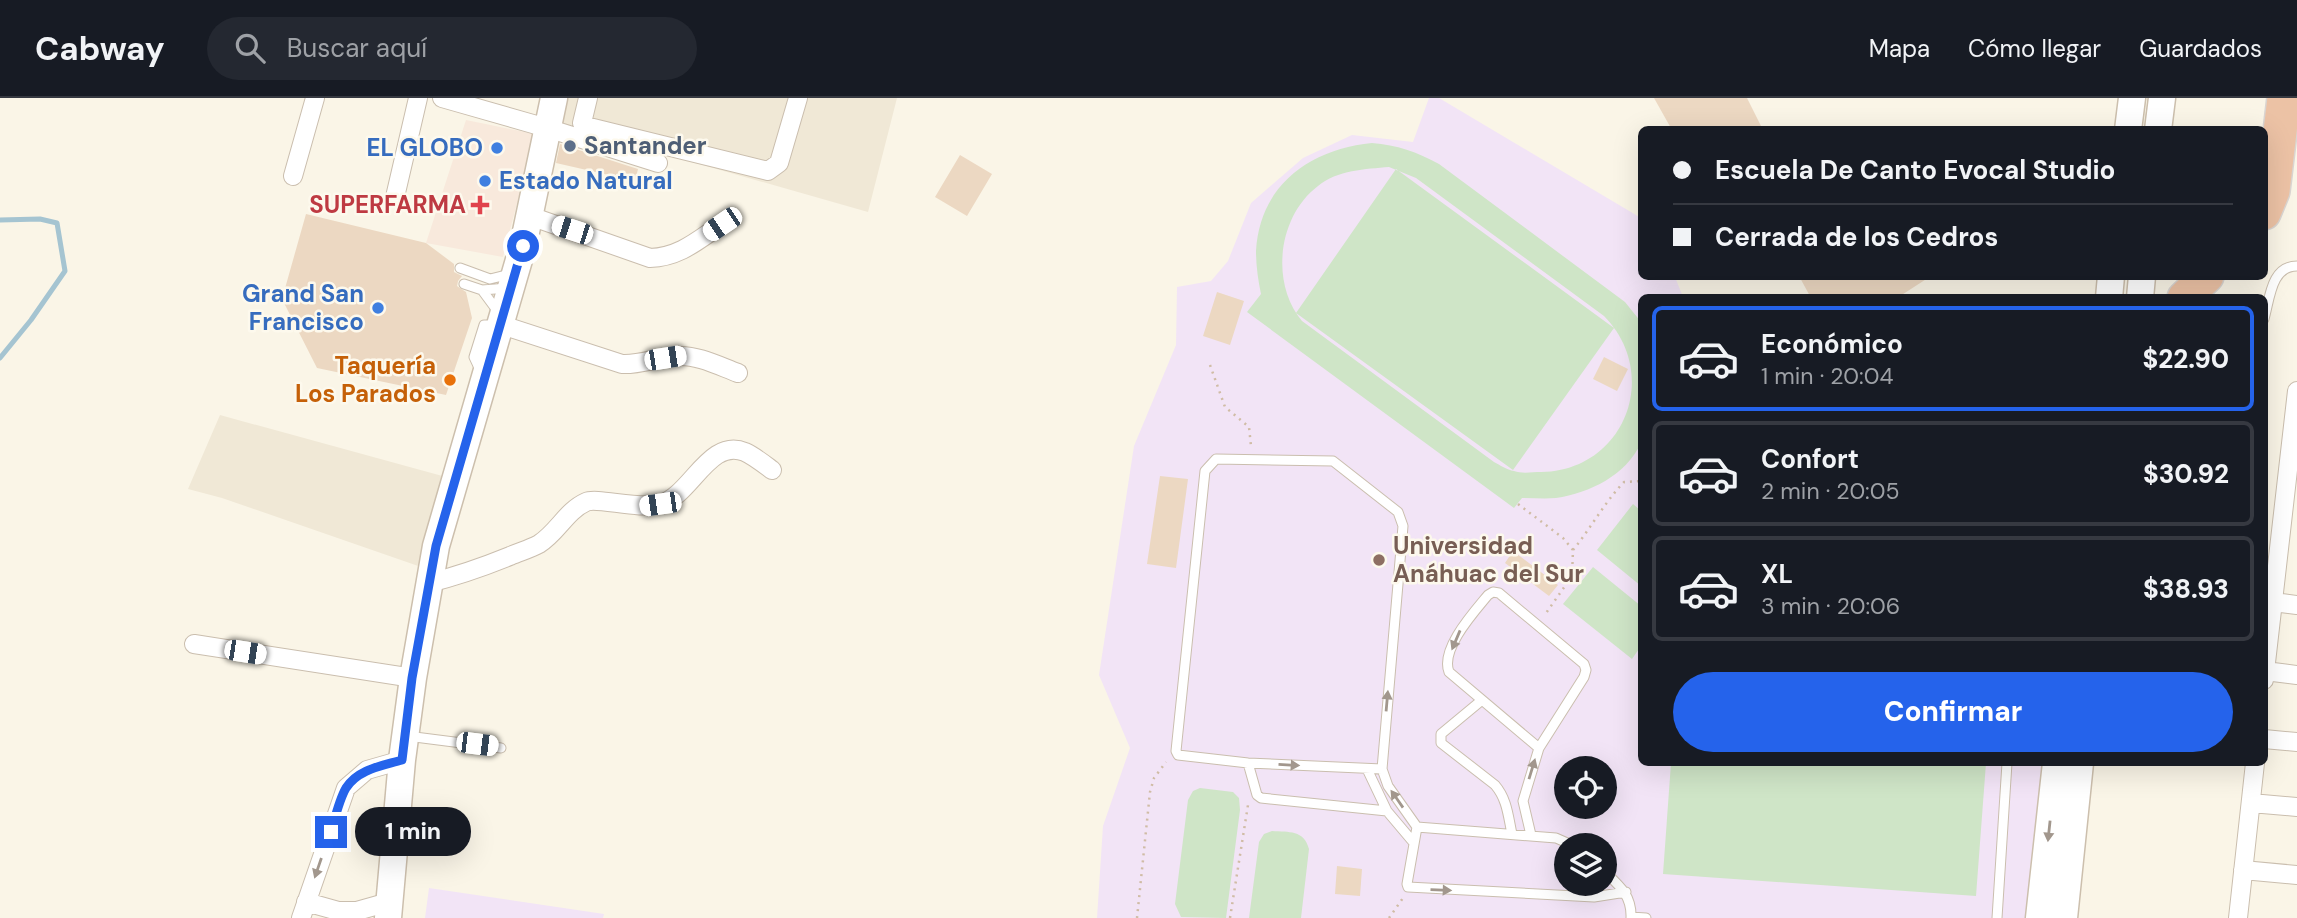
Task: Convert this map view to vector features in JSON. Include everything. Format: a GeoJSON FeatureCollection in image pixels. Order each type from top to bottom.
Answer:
{"type":"FeatureCollection","features":[{"type":"Feature","properties":{"kind":"highway"},"geometry":{"type":"LineString","coordinates":[[2262,126],[2265,98]]}},
{"type":"Feature","properties":{"kind":"highway"},"geometry":{"type":"LineString","coordinates":[[2268,203],[2273,191],[2284,98]]}},
{"type":"Feature","properties":{"kind":"highway"},"geometry":{"type":"LineString","coordinates":[[2188,294],[2203,280]]}},
{"type":"Feature","properties":{"kind":"main road"},"geometry":{"type":"LineString","coordinates":[[388,910],[412,678],[436,546],[530,216],[554,98]]}},
{"type":"Feature","properties":{"kind":"main road"},"geometry":{"type":"LineString","coordinates":[[2128,126],[2132,98]]}},
{"type":"Feature","properties":{"kind":"main road"},"geometry":{"type":"LineString","coordinates":[[2158,126],[2162,98]]}},
{"type":"Feature","properties":{"kind":"main road"},"geometry":{"type":"LineString","coordinates":[[2039,918],[2056,766]]}},
{"type":"Feature","properties":{"kind":"main road"},"geometry":{"type":"LineString","coordinates":[[2063,918],[2080,766]]}},
{"type":"Feature","properties":{"kind":"street"},"geometry":{"type":"LineString","coordinates":[[293,176],[316,98]]}},
{"type":"Feature","properties":{"kind":"street"},"geometry":{"type":"LineString","coordinates":[[395,197],[418,98]]}},
{"type":"Feature","properties":{"kind":"street"},"geometry":{"type":"LineString","coordinates":[[443,98],[658,163]]}},
{"type":"Feature","properties":{"kind":"street"},"geometry":{"type":"LineString","coordinates":[[588,98],[582,123],[585,126],[768,171],[779,163],[798,98]]}},
{"type":"Feature","properties":{"kind":"street"},"geometry":{"type":"LineString","coordinates":[[530,216],[650,258],[666,257],[683,251],[722,224]]}},
{"type":"Feature","properties":{"kind":"street"},"geometry":{"type":"LineString","coordinates":[[500,320],[622,364],[637,365],[680,356],[698,359],[738,373]]}},
{"type":"Feature","properties":{"kind":"street"},"geometry":{"type":"LineString","coordinates":[[2268,648],[2273,602],[2289,538],[2297,391]]}},
{"type":"Feature","properties":{"kind":"street"},"geometry":{"type":"LineString","coordinates":[[429,583],[468,573],[539,544],[571,510],[590,500],[642,507],[673,499],[706,463],[726,450],[744,451],[772,470]]}},
{"type":"Feature","properties":{"kind":"street"},"geometry":{"type":"LineString","coordinates":[[2273,602],[2297,605]]}},
{"type":"Feature","properties":{"kind":"street"},"geometry":{"type":"LineString","coordinates":[[194,644],[412,678]]}},
{"type":"Feature","properties":{"kind":"street"},"geometry":{"type":"LineString","coordinates":[[2268,676],[2297,675]]}},
{"type":"Feature","properties":{"kind":"street"},"geometry":{"type":"LineString","coordinates":[[2268,739],[2297,742]]}},
{"type":"Feature","properties":{"kind":"street"},"geometry":{"type":"LineString","coordinates":[[388,910],[303,910],[346,788],[367,770],[403,748]]}},
{"type":"Feature","properties":{"kind":"street"},"geometry":{"type":"LineString","coordinates":[[2238,918],[2255,766]]}},
{"type":"Feature","properties":{"kind":"street"},"geometry":{"type":"LineString","coordinates":[[2251,803],[2297,807]]}},
{"type":"Feature","properties":{"kind":"street"},"geometry":{"type":"LineString","coordinates":[[2243,870],[2297,876]]}},
{"type":"Feature","properties":{"kind":"lane"},"geometry":{"type":"LineString","coordinates":[[2268,306],[2280,270],[2297,266]]}},
{"type":"Feature","properties":{"kind":"lane"},"geometry":{"type":"LineString","coordinates":[[460,268],[490,279],[513,280]]}},
{"type":"Feature","properties":{"kind":"lane"},"geometry":{"type":"LineString","coordinates":[[464,284],[482,290],[513,280]]}},
{"type":"Feature","properties":{"kind":"lane"},"geometry":{"type":"LineString","coordinates":[[482,290],[500,320]]}},
{"type":"Feature","properties":{"kind":"lane"},"geometry":{"type":"LineString","coordinates":[[1381,769],[1248,763],[1178,755],[1176,751],[1205,471],[1216,459],[1333,461],[1398,512],[1403,526],[1381,769],[1388,786],[1417,827],[1407,884],[1411,889],[1594,897],[1626,892]]}},
{"type":"Feature","properties":{"kind":"lane"},"geometry":{"type":"LineString","coordinates":[[1531,835],[1523,801],[1539,748],[1586,670],[1584,664],[1538,625],[1499,593],[1493,592],[1461,628],[1447,667],[1449,672],[1539,748]]}},
{"type":"Feature","properties":{"kind":"lane"},"geometry":{"type":"LineString","coordinates":[[1482,700],[1441,734],[1440,739],[1441,743],[1501,792],[1512,834]]}},
{"type":"Feature","properties":{"kind":"lane"},"geometry":{"type":"LineString","coordinates":[[403,748],[500,747]]}},
{"type":"Feature","properties":{"kind":"lane"},"geometry":{"type":"LineString","coordinates":[[1248,763],[1257,795],[1261,798],[1387,811]]}},
{"type":"Feature","properties":{"kind":"lane"},"geometry":{"type":"LineString","coordinates":[[1997,918],[2007,766]]}},
{"type":"Feature","properties":{"kind":"lane"},"geometry":{"type":"LineString","coordinates":[[1367,769],[1387,811],[1414,843]]}},
{"type":"Feature","properties":{"kind":"lane"},"geometry":{"type":"LineString","coordinates":[[1417,827],[1554,838]]}},
{"type":"Feature","properties":{"kind":"lane"},"geometry":{"type":"LineString","coordinates":[[1617,883],[1626,892],[1632,908],[1631,917],[1646,918]]}},
{"type":"Feature","properties":{"kind":"path"},"geometry":{"type":"LineString","coordinates":[[1210,365],[1224,407],[1249,427],[1251,460]]}},
{"type":"Feature","properties":{"kind":"path"},"geometry":{"type":"LineString","coordinates":[[1538,625],[1572,576],[1573,550],[1624,482],[1638,481]]}},
{"type":"Feature","properties":{"kind":"path"},"geometry":{"type":"LineString","coordinates":[[1518,504],[1563,538],[1573,550]]}},
{"type":"Feature","properties":{"kind":"path"},"geometry":{"type":"LineString","coordinates":[[1137,918],[1150,792],[1154,778],[1176,751]]}},
{"type":"Feature","properties":{"kind":"path"},"geometry":{"type":"LineString","coordinates":[[1230,918],[1246,811],[1251,798],[1257,795]]}},
{"type":"Feature","properties":{"kind":"path"},"geometry":{"type":"LineString","coordinates":[[1389,918],[1393,909],[1411,889]]}},
{"type":"Feature","properties":{"kind":"shaded area"},"geometry":{"type":"Polygon","coordinates":[[[563,98],[897,98],[868,212],[555,123],[563,98]]]}},
{"type":"Feature","properties":{"kind":"shaded area","name":"Universidad Anáhuac del Sur"},"geometry":{"type":"Polygon","coordinates":[[[1429,98],[1439,98],[1638,216],[1638,280],[1676,280],[1682,294],[1638,294],[1638,766],[2043,766],[2026,918],[1097,918],[1103,826],[1130,748],[1099,675],[1134,446],[1176,345],[1177,287],[1211,281],[1228,261],[1251,203],[1303,158],[1352,135],[1413,142],[1429,98]]]}},
{"type":"Feature","properties":{"kind":"shaded area"},"geometry":{"type":"Polygon","coordinates":[[[466,120],[535,134],[503,257],[426,243],[466,120]]]}},
{"type":"Feature","properties":{"kind":"shaded area"},"geometry":{"type":"Polygon","coordinates":[[[220,415],[446,477],[424,568],[222,498],[188,489],[220,415]]]}},
{"type":"Feature","properties":{"kind":"shaded area"},"geometry":{"type":"Polygon","coordinates":[[[429,888],[604,914],[603,918],[425,918],[429,888]]]}},
{"type":"Feature","properties":{"kind":"green space"},"geometry":{"type":"Polygon","coordinates":[[[1372,143],[1390,145],[1439,164],[1625,302],[1638,318],[1638,448],[1626,464],[1606,481],[1582,492],[1552,498],[1522,498],[1514,508],[1247,312],[1261,294],[1256,251],[1267,207],[1278,189],[1293,174],[1329,153],[1372,143]],[[1389,167],[1352,171],[1318,186],[1294,214],[1287,232],[1282,269],[1285,288],[1302,321],[1494,462],[1511,470],[1541,472],[1570,467],[1594,456],[1613,438],[1625,416],[1631,391],[1630,365],[1621,340],[1604,316],[1416,178],[1389,167]]]}},
{"type":"Feature","properties":{"kind":"green space"},"geometry":{"type":"Polygon","coordinates":[[[1396,169],[1614,328],[1513,470],[1296,313],[1396,169]]]}},
{"type":"Feature","properties":{"kind":"green space"},"geometry":{"type":"Polygon","coordinates":[[[1633,504],[1638,508],[1638,584],[1597,550],[1633,504]]]}},
{"type":"Feature","properties":{"kind":"green space"},"geometry":{"type":"Polygon","coordinates":[[[1593,567],[1638,604],[1638,650],[1632,659],[1563,604],[1593,567]]]}},
{"type":"Feature","properties":{"kind":"green space"},"geometry":{"type":"Polygon","coordinates":[[[1671,766],[1986,766],[1976,896],[1663,874],[1671,766]]]}},
{"type":"Feature","properties":{"kind":"green space"},"geometry":{"type":"Polygon","coordinates":[[[1200,788],[1233,792],[1239,798],[1240,810],[1226,918],[1181,917],[1175,904],[1188,800],[1193,791],[1200,788]]]}},
{"type":"Feature","properties":{"kind":"green space"},"geometry":{"type":"Polygon","coordinates":[[[1272,831],[1300,835],[1309,849],[1301,918],[1249,918],[1259,842],[1264,834],[1272,831]]]}},
{"type":"Feature","properties":{"kind":"building"},"geometry":{"type":"Polygon","coordinates":[[[1654,98],[1747,98],[1761,126],[1670,126],[1654,98]]]}},
{"type":"Feature","properties":{"kind":"building"},"geometry":{"type":"Polygon","coordinates":[[[560,144],[638,169],[635,181],[556,163],[560,144]]]}},
{"type":"Feature","properties":{"kind":"building"},"geometry":{"type":"Polygon","coordinates":[[[960,155],[992,174],[967,216],[935,197],[960,155]]]}},
{"type":"Feature","properties":{"kind":"building","name":"Grand San Francisco"},"geometry":{"type":"Polygon","coordinates":[[[306,214],[426,243],[454,264],[454,272],[462,276],[457,286],[466,292],[472,318],[446,395],[317,368],[282,299],[306,214]]]}},
{"type":"Feature","properties":{"kind":"building"},"geometry":{"type":"Polygon","coordinates":[[[1801,280],[1925,280],[1903,294],[1809,294],[1801,280]]]}},
{"type":"Feature","properties":{"kind":"building"},"geometry":{"type":"Polygon","coordinates":[[[1217,292],[1244,301],[1230,345],[1203,336],[1217,292]]]}},
{"type":"Feature","properties":{"kind":"building"},"geometry":{"type":"Polygon","coordinates":[[[1604,357],[1628,369],[1617,391],[1593,379],[1604,357]]]}},
{"type":"Feature","properties":{"kind":"building"},"geometry":{"type":"Polygon","coordinates":[[[1160,476],[1188,479],[1176,568],[1147,564],[1160,476]]]}},
{"type":"Feature","properties":{"kind":"building"},"geometry":{"type":"Polygon","coordinates":[[[1513,551],[1558,585],[1549,596],[1505,563],[1513,551]]]}},
{"type":"Feature","properties":{"kind":"building"},"geometry":{"type":"Polygon","coordinates":[[[1337,866],[1362,869],[1360,896],[1335,894],[1337,866]]]}},
{"type":"Feature","properties":{"kind":"waterway"},"geometry":{"type":"LineString","coordinates":[[0,220],[40,219],[57,223],[65,271],[0,358]]}},
{"type":"Feature","properties":{"kind":"place","name":"Santander"},"geometry":{"type":"Point","coordinates":[570,146]}},
{"type":"Feature","properties":{"kind":"place","name":"EL GLOBO"},"geometry":{"type":"Point","coordinates":[497,148]}},
{"type":"Feature","properties":{"kind":"place","name":"Estado Natural"},"geometry":{"type":"Point","coordinates":[485,181]}},
{"type":"Feature","properties":{"kind":"place","name":"SUPERFARMA"},"geometry":{"type":"Point","coordinates":[480,205]}},
{"type":"Feature","properties":{"kind":"place","name":"Grand San Francisco"},"geometry":{"type":"Point","coordinates":[378,308]}},
{"type":"Feature","properties":{"kind":"place","name":"Taquería Los Parados"},"geometry":{"type":"Point","coordinates":[450,380]}},
{"type":"Feature","properties":{"kind":"place","name":"Universidad Anáhuac del Sur"},"geometry":{"type":"Point","coordinates":[1379,560]}},
{"type":"Feature","properties":{"kind":"route"},"geometry":{"type":"LineString","coordinates":[[331,832],[346,788],[367,770],[402,760],[412,678],[436,546],[523,246]]}}]}
